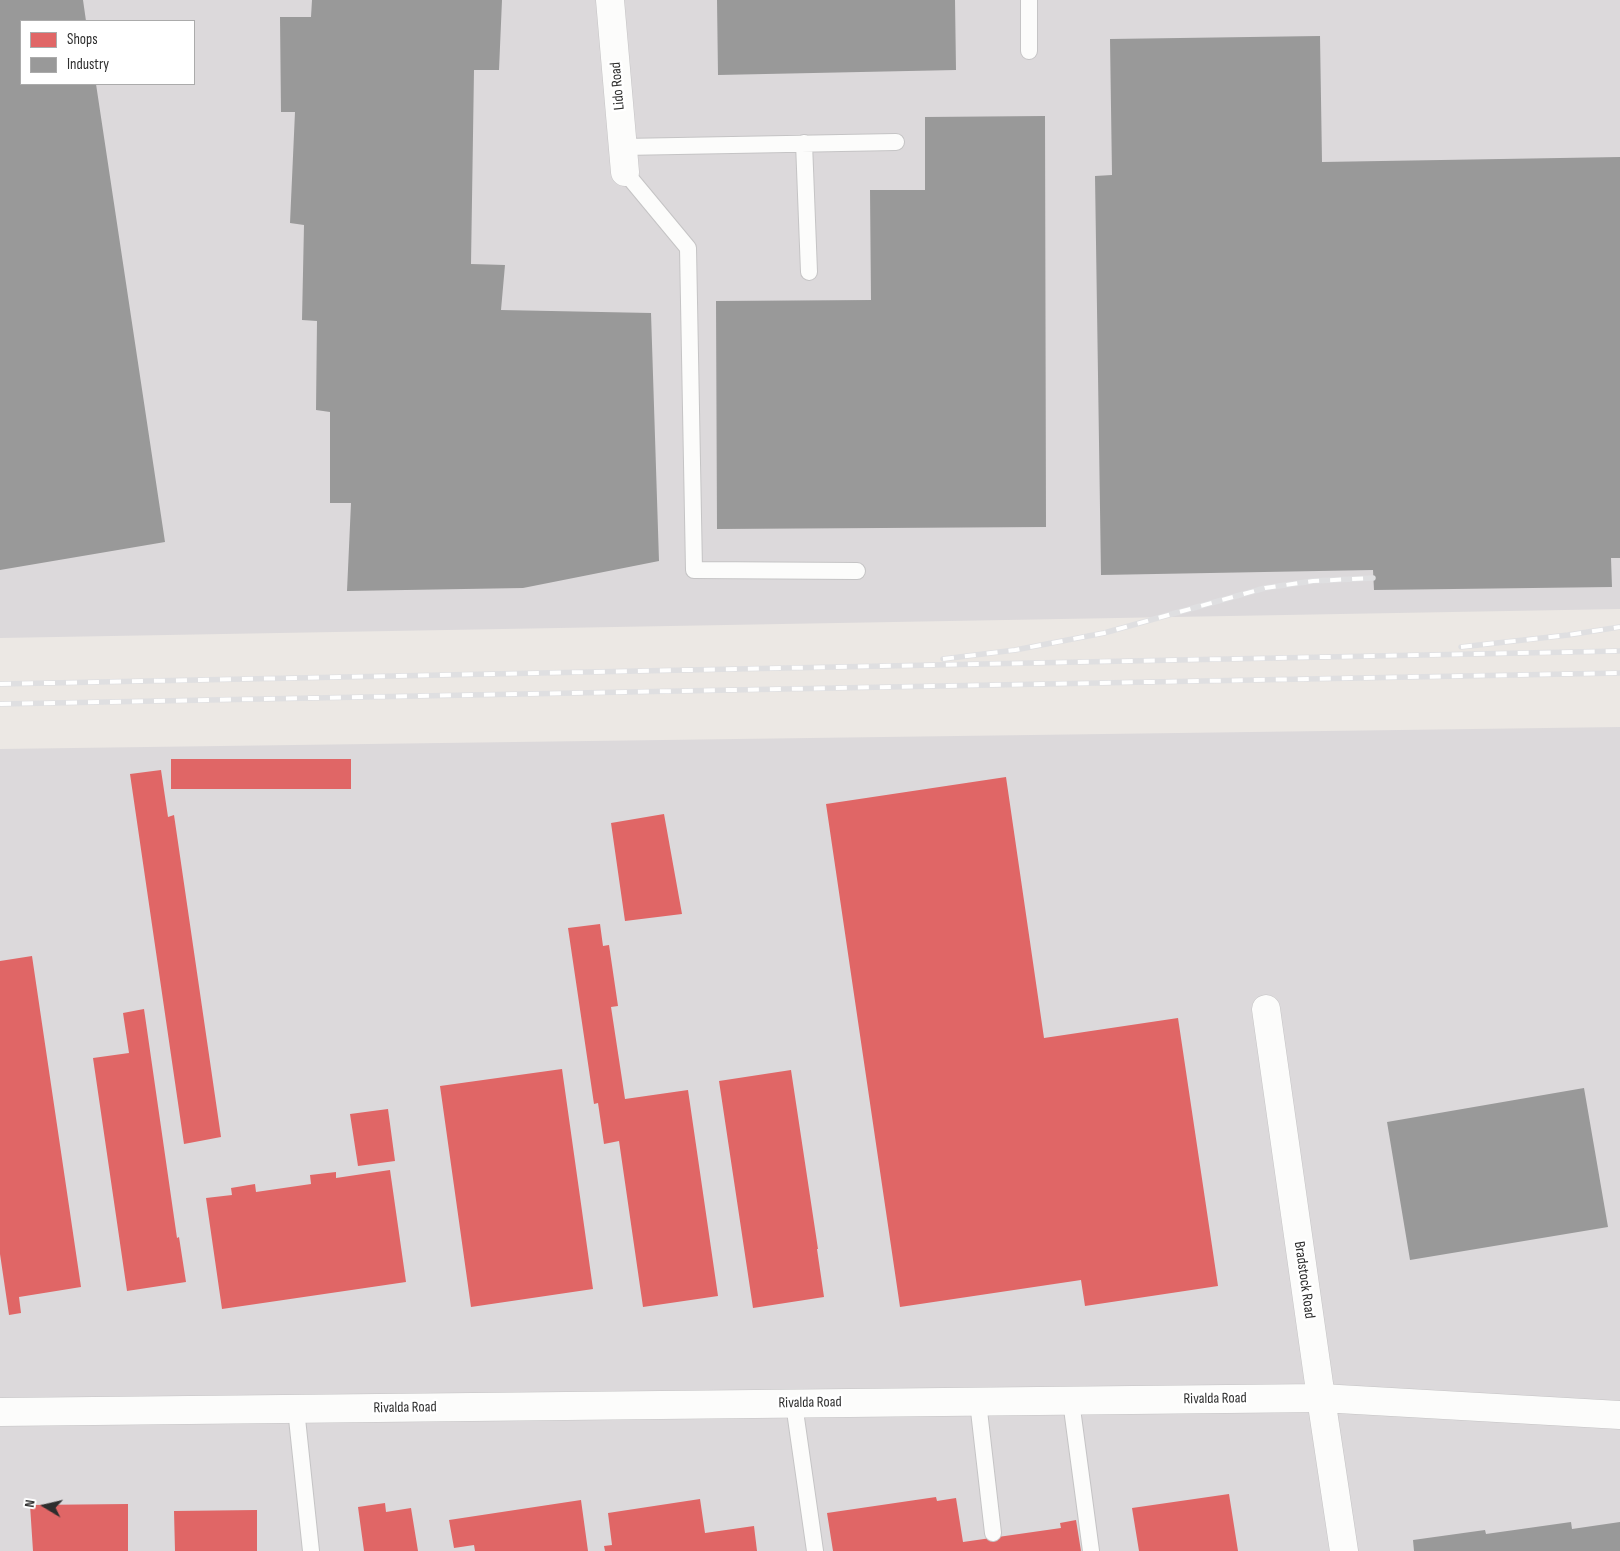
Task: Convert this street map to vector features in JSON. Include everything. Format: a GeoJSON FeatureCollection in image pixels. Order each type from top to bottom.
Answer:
{"type":"FeatureCollection","features":[{"type":"Feature","properties":{"kind":"street","name":"Lido Road"},"geometry":{"type":"LineString","coordinates":[[610,0],[624,159]]}},
{"type":"Feature","properties":{"kind":"street","name":"Bradstock Road"},"geometry":{"type":"LineString","coordinates":[[1266,1009],[1344,1551]]}},
{"type":"Feature","properties":{"kind":"street","name":"Rivalda Road"},"geometry":{"type":"LineString","coordinates":[[0,1412],[1321,1398],[1620,1415]]}},
{"type":"Feature","properties":{"kind":"lane"},"geometry":{"type":"LineString","coordinates":[[1029,0],[1029,51]]}},
{"type":"Feature","properties":{"kind":"lane"},"geometry":{"type":"LineString","coordinates":[[624,159],[804,143],[896,142]]}},
{"type":"Feature","properties":{"kind":"lane"},"geometry":{"type":"LineString","coordinates":[[804,143],[809,272]]}},
{"type":"Feature","properties":{"kind":"lane"},"geometry":{"type":"LineString","coordinates":[[624,159],[688,248],[694,570],[857,571]]}},
{"type":"Feature","properties":{"kind":"lane"},"geometry":{"type":"LineString","coordinates":[[1071,1401],[1091,1551]]}},
{"type":"Feature","properties":{"kind":"lane"},"geometry":{"type":"LineString","coordinates":[[978,1402],[994,1533]]}},
{"type":"Feature","properties":{"kind":"lane"},"geometry":{"type":"LineString","coordinates":[[794,1404],[815,1551]]}},
{"type":"Feature","properties":{"kind":"lane"},"geometry":{"type":"LineString","coordinates":[[296,1409],[310,1551]]}},
{"type":"Feature","properties":{"kind":"shaded area"},"geometry":{"type":"Polygon","coordinates":[[[0,0],[1620,0],[1620,609],[0,638],[0,0]]]}},
{"type":"Feature","properties":{"kind":"shaded area"},"geometry":{"type":"Polygon","coordinates":[[[1620,727],[1620,1551],[0,1551],[0,749],[1620,727]]]}},
{"type":"Feature","properties":{"kind":"building: Shops"},"geometry":{"type":"Polygon","coordinates":[[[171,759],[351,759],[351,789],[171,789],[171,759]]]}},
{"type":"Feature","properties":{"kind":"building: Shops"},"geometry":{"type":"Polygon","coordinates":[[[161,770],[168,817],[174,815],[221,1137],[184,1144],[130,774],[161,770]]]}},
{"type":"Feature","properties":{"kind":"building: Shops"},"geometry":{"type":"Polygon","coordinates":[[[1006,777],[1044,1038],[1178,1018],[1218,1286],[1085,1306],[1081,1280],[900,1307],[826,804],[1006,777]]]}},
{"type":"Feature","properties":{"kind":"building: Shops"},"geometry":{"type":"Polygon","coordinates":[[[664,814],[682,914],[625,921],[611,823],[664,814]]]}},
{"type":"Feature","properties":{"kind":"building: Shops"},"geometry":{"type":"Polygon","coordinates":[[[600,924],[603,946],[609,945],[618,1006],[611,1007],[625,1099],[688,1090],[718,1296],[643,1307],[619,1141],[604,1144],[598,1103],[594,1104],[568,928],[600,924]]]}},
{"type":"Feature","properties":{"kind":"building: Shops"},"geometry":{"type":"Polygon","coordinates":[[[32,956],[81,1287],[19,1297],[21,1313],[9,1315],[0,1254],[0,961],[32,956]]]}},
{"type":"Feature","properties":{"kind":"building: Shops"},"geometry":{"type":"Polygon","coordinates":[[[144,1009],[177,1238],[179,1237],[186,1282],[127,1291],[93,1058],[129,1053],[123,1013],[144,1009]]]}},
{"type":"Feature","properties":{"kind":"building: Shops"},"geometry":{"type":"Polygon","coordinates":[[[562,1069],[593,1289],[471,1307],[440,1086],[562,1069]]]}},
{"type":"Feature","properties":{"kind":"building: Shops"},"geometry":{"type":"Polygon","coordinates":[[[791,1070],[824,1297],[753,1308],[719,1081],[791,1070]]]}},
{"type":"Feature","properties":{"kind":"building: Shops"},"geometry":{"type":"Polygon","coordinates":[[[388,1109],[395,1161],[358,1166],[350,1114],[388,1109]]]}},
{"type":"Feature","properties":{"kind":"building: Shops"},"geometry":{"type":"Polygon","coordinates":[[[390,1170],[406,1282],[222,1309],[206,1198],[232,1195],[231,1188],[255,1184],[256,1192],[311,1184],[310,1175],[336,1172],[336,1178],[390,1170]]]}},
{"type":"Feature","properties":{"kind":"building: Shops"},"geometry":{"type":"Polygon","coordinates":[[[1229,1494],[1238,1551],[1139,1551],[1132,1508],[1229,1494]]]}},
{"type":"Feature","properties":{"kind":"building: Shops"},"geometry":{"type":"Polygon","coordinates":[[[936,1497],[937,1501],[956,1498],[963,1542],[1061,1528],[1060,1523],[1076,1520],[1081,1551],[833,1551],[827,1513],[936,1497]]]}},
{"type":"Feature","properties":{"kind":"building: Shops"},"geometry":{"type":"Polygon","coordinates":[[[700,1499],[705,1533],[754,1526],[757,1551],[605,1551],[604,1546],[612,1545],[608,1513],[700,1499]]]}},
{"type":"Feature","properties":{"kind":"building: Shops"},"geometry":{"type":"Polygon","coordinates":[[[581,1500],[588,1551],[475,1551],[474,1545],[454,1548],[449,1520],[581,1500]]]}},
{"type":"Feature","properties":{"kind":"building: Shops"},"geometry":{"type":"Polygon","coordinates":[[[385,1503],[386,1512],[411,1508],[418,1551],[364,1551],[358,1507],[385,1503]]]}},
{"type":"Feature","properties":{"kind":"building: Shops"},"geometry":{"type":"Polygon","coordinates":[[[128,1504],[128,1551],[33,1551],[30,1505],[128,1504]]]}},
{"type":"Feature","properties":{"kind":"building: Shops"},"geometry":{"type":"Polygon","coordinates":[[[257,1510],[257,1551],[175,1551],[174,1511],[257,1510]]]}},
{"type":"Feature","properties":{"kind":"building: Industry"},"geometry":{"type":"Polygon","coordinates":[[[0,0],[83,0],[86,20],[20,20],[20,85],[96,85],[165,542],[0,570],[0,0]]]}},
{"type":"Feature","properties":{"kind":"building: Industry"},"geometry":{"type":"Polygon","coordinates":[[[312,0],[502,0],[499,70],[474,70],[471,264],[505,265],[501,310],[651,313],[659,561],[523,588],[347,591],[351,503],[330,503],[330,412],[316,410],[317,321],[302,320],[304,225],[290,223],[295,112],[281,112],[280,17],[311,17],[312,0]]]}},
{"type":"Feature","properties":{"kind":"building: Industry"},"geometry":{"type":"Polygon","coordinates":[[[717,0],[955,0],[956,70],[718,75],[717,0]]]}},
{"type":"Feature","properties":{"kind":"building: Industry"},"geometry":{"type":"Polygon","coordinates":[[[1320,36],[1322,162],[1620,157],[1620,558],[1611,558],[1612,587],[1374,590],[1373,570],[1101,575],[1095,176],[1112,175],[1110,39],[1320,36]]]}},
{"type":"Feature","properties":{"kind":"building: Industry"},"geometry":{"type":"Polygon","coordinates":[[[1045,116],[1046,527],[717,529],[716,301],[871,300],[870,190],[925,190],[925,117],[1045,116]]]}},
{"type":"Feature","properties":{"kind":"building: Industry"},"geometry":{"type":"Polygon","coordinates":[[[1584,1088],[1608,1227],[1410,1260],[1387,1122],[1584,1088]]]}},
{"type":"Feature","properties":{"kind":"building: Industry"},"geometry":{"type":"Polygon","coordinates":[[[1571,1522],[1572,1529],[1620,1522],[1620,1551],[1414,1551],[1413,1540],[1485,1530],[1486,1534],[1571,1522]]]}},
{"type":"Feature","properties":{"kind":"railway"},"geometry":{"type":"LineString","coordinates":[[943,659],[1015,650],[1104,633],[1265,588],[1313,581],[1373,578]]}},
{"type":"Feature","properties":{"kind":"railway"},"geometry":{"type":"LineString","coordinates":[[1461,647],[1620,627]]}},
{"type":"Feature","properties":{"kind":"railway"},"geometry":{"type":"LineString","coordinates":[[0,684],[1620,651]]}},
{"type":"Feature","properties":{"kind":"railway"},"geometry":{"type":"LineString","coordinates":[[0,704],[1620,673]]}}]}
